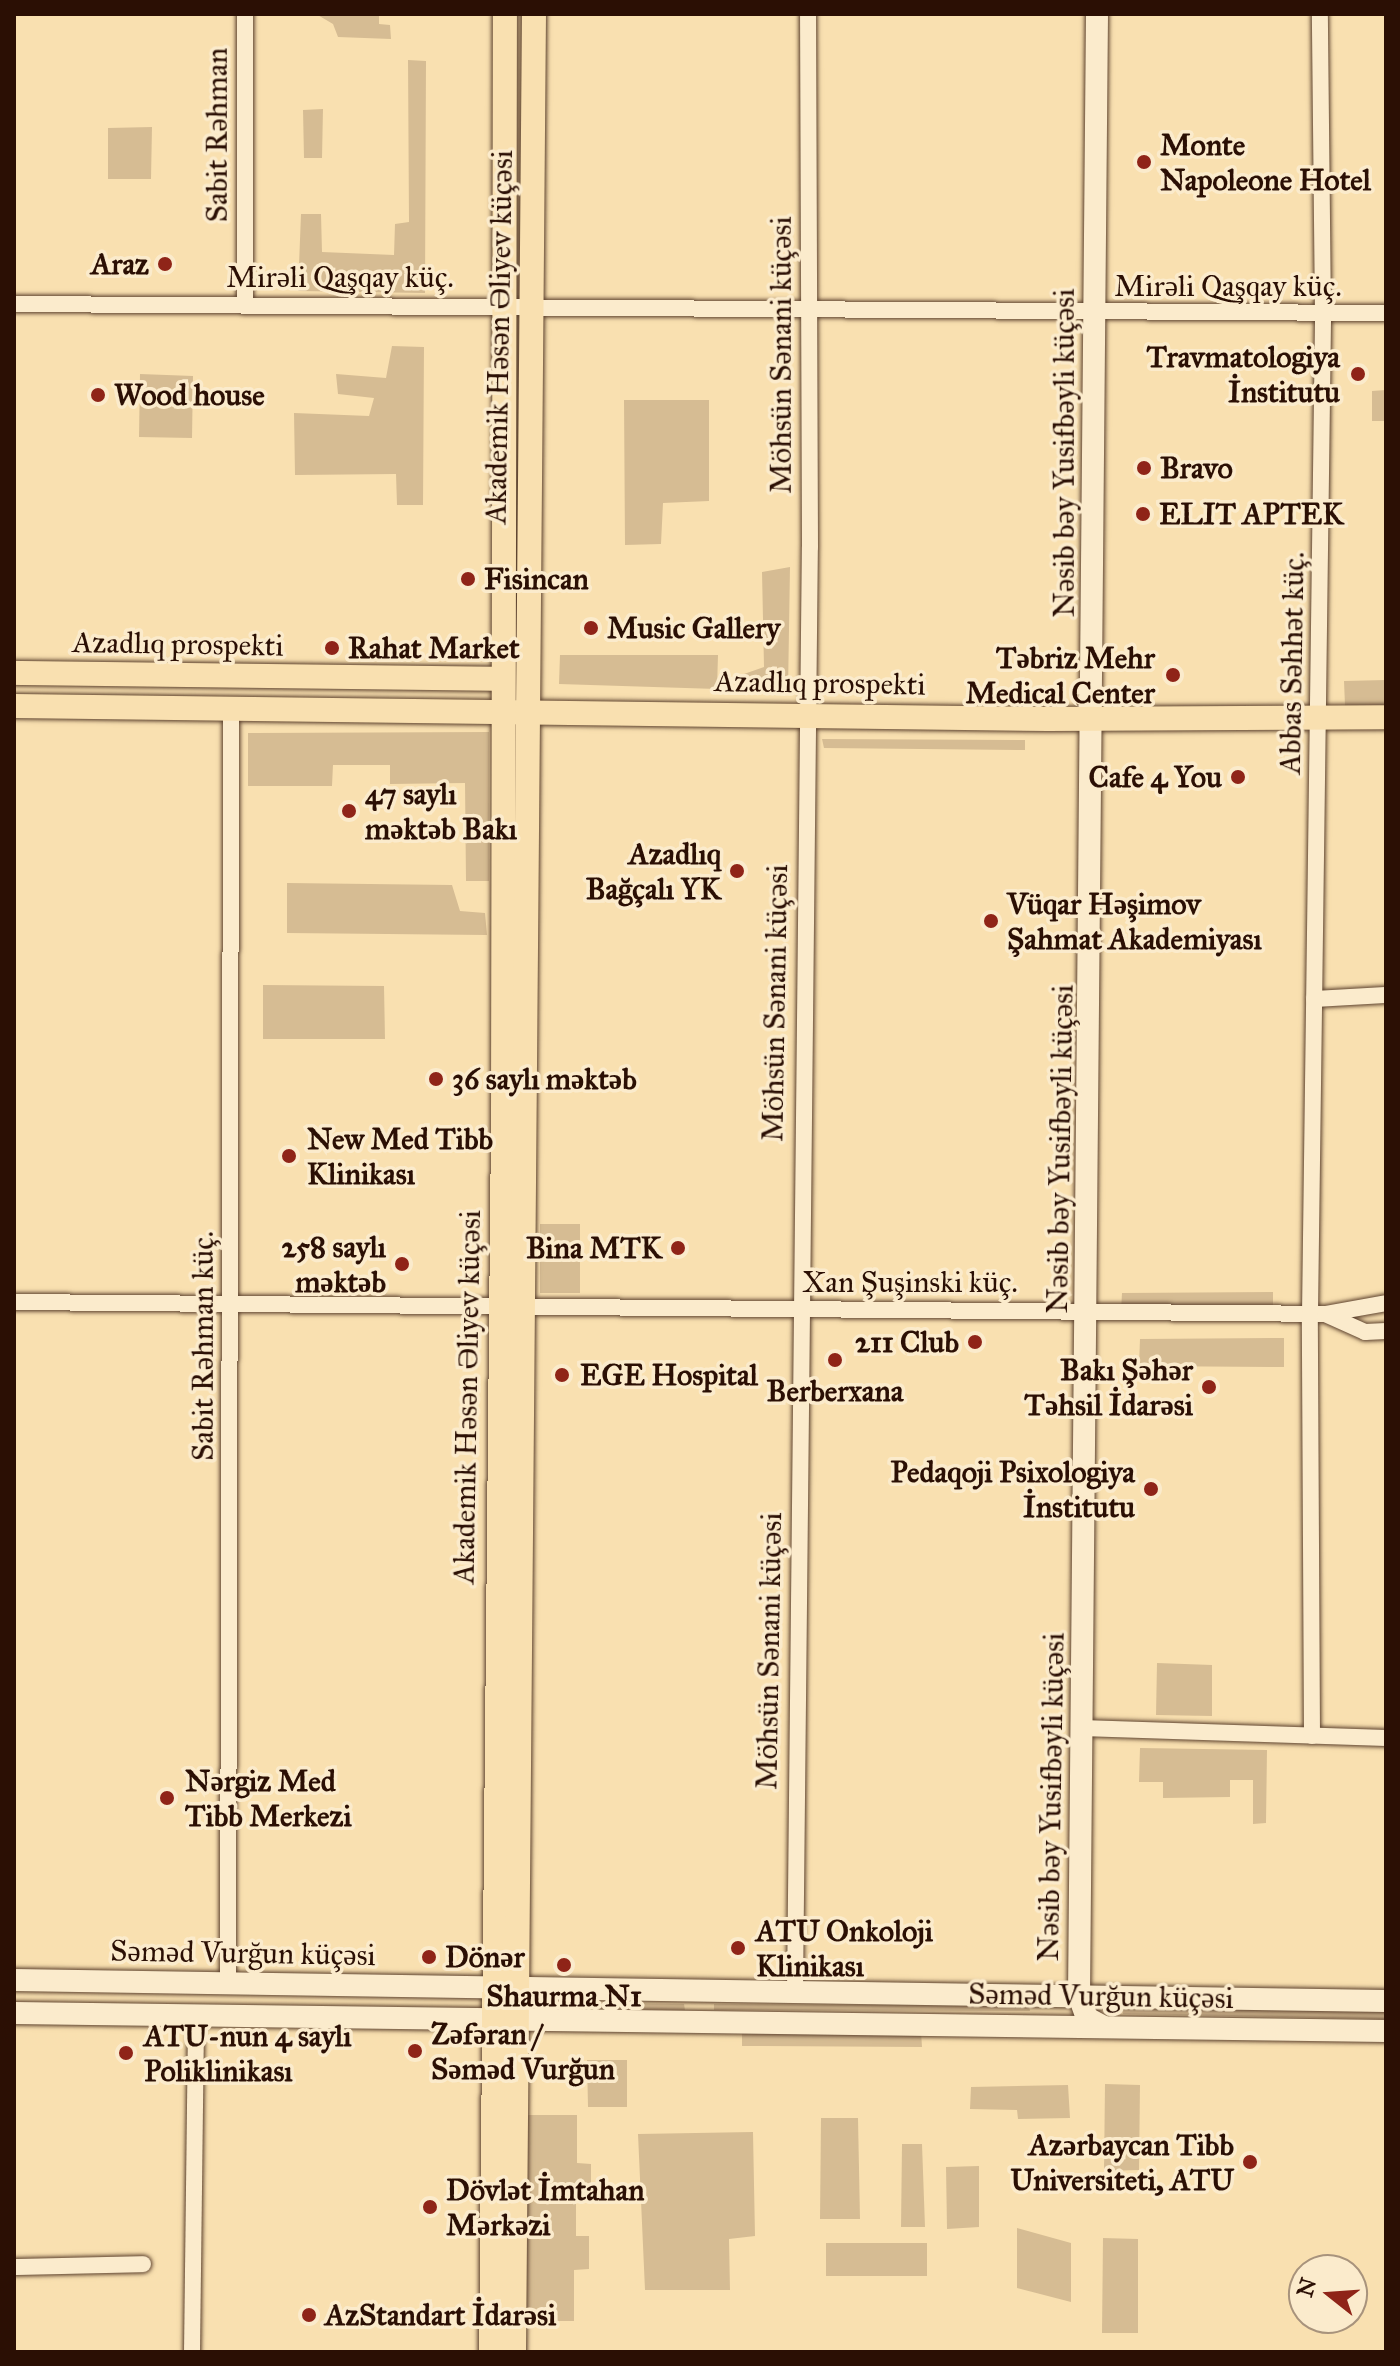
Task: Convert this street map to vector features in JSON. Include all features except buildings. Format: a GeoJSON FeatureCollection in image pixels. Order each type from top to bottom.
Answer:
{"type":"FeatureCollection","features":[{"type":"Feature","properties":{"kind":"main road","name":"Akademik Həsən Əliyev küçəsi"},"geometry":{"type":"LineString","coordinates":[[505,14],[504,305],[496,721],[513,1309]]}},
{"type":"Feature","properties":{"kind":"main road","name":"Akademik Həsən Əliyev küçəsi"},"geometry":{"type":"LineString","coordinates":[[509,2029],[502,1987],[506,1962],[513,1309],[533,721],[529,661],[534,14]]}},
{"type":"Feature","properties":{"kind":"main road","name":"Nəsib bəy Yusifbəyli küçəsi"},"geometry":{"type":"LineString","coordinates":[[1079,1996],[1088,1311],[1097,14]]}},
{"type":"Feature","properties":{"kind":"main road","name":"Azadlıq prospekti"},"geometry":{"type":"LineString","coordinates":[[14,673],[496,673]]}},
{"type":"Feature","properties":{"kind":"main road"},"geometry":{"type":"LineString","coordinates":[[14,706],[231,710],[496,721]]}},
{"type":"Feature","properties":{"kind":"main road","name":"Azadlıq prospekti"},"geometry":{"type":"LineString","coordinates":[[496,721],[807,714],[1093,719],[1386,717]]}},
{"type":"Feature","properties":{"kind":"main road","name":"Səməd Vurğun küçəsi"},"geometry":{"type":"LineString","coordinates":[[14,1980],[1386,2001]]}},
{"type":"Feature","properties":{"kind":"main road"},"geometry":{"type":"LineString","coordinates":[[703,1990],[703,2021]]}},
{"type":"Feature","properties":{"kind":"main road"},"geometry":{"type":"LineString","coordinates":[[1079,1996],[1081,2011],[1102,2026]]}},
{"type":"Feature","properties":{"kind":"main road","name":"Səməd Vurğun küçəsi"},"geometry":{"type":"LineString","coordinates":[[14,2013],[469,2019],[509,2029],[703,2021],[1386,2031]]}},
{"type":"Feature","properties":{"kind":"main road"},"geometry":{"type":"LineString","coordinates":[[491,2352],[509,2029]]}},
{"type":"Feature","properties":{"kind":"main road"},"geometry":{"type":"LineString","coordinates":[[509,2029],[514,2352]]}},
{"type":"Feature","properties":{"kind":"street","name":"Sabit Rəhman"},"geometry":{"type":"LineString","coordinates":[[245,14],[245,305]]}},
{"type":"Feature","properties":{"kind":"street","name":"Möhsün Sənani küçəsi"},"geometry":{"type":"LineString","coordinates":[[795,1992],[807,714],[808,14]]}},
{"type":"Feature","properties":{"kind":"street","name":"Abbas Səhhət küç."},"geometry":{"type":"LineString","coordinates":[[1312,1736],[1318,1314],[1314,999],[1323,315],[1320,14]]}},
{"type":"Feature","properties":{"kind":"street","name":"Mirəli Qaşqay küç."},"geometry":{"type":"LineString","coordinates":[[14,304],[531,305],[1096,315],[1386,313]]}},
{"type":"Feature","properties":{"kind":"street","name":"Sabit Rəhman küç."},"geometry":{"type":"LineString","coordinates":[[228,1983],[231,710]]}},
{"type":"Feature","properties":{"kind":"street"},"geometry":{"type":"LineString","coordinates":[[1314,999],[1386,995]]}},
{"type":"Feature","properties":{"kind":"street","name":"Xan Şuşinski küç."},"geometry":{"type":"LineString","coordinates":[[14,1302],[513,1309],[1318,1314],[1365,1332],[1386,1331]]}},
{"type":"Feature","properties":{"kind":"street"},"geometry":{"type":"LineString","coordinates":[[1318,1314],[1386,1303]]}},
{"type":"Feature","properties":{"kind":"street"},"geometry":{"type":"LineString","coordinates":[[1082,1728],[1386,1738]]}},
{"type":"Feature","properties":{"kind":"street"},"geometry":{"type":"LineString","coordinates":[[192,2352],[196,2015]]}},
{"type":"Feature","properties":{"kind":"street"},"geometry":{"type":"LineString","coordinates":[[14,2267],[143,2264]]}},
{"type":"Feature","properties":{"kind":"shaded area"},"geometry":{"type":"Polygon","coordinates":[[[316,14],[379,14],[379,24],[390,25],[391,39],[338,37],[333,24],[316,14]]]}},
{"type":"Feature","properties":{"kind":"shaded area"},"geometry":{"type":"Polygon","coordinates":[[[408,60],[426,61],[425,293],[298,291],[301,214],[321,214],[322,252],[394,255],[395,224],[409,222],[408,60]]]}},
{"type":"Feature","properties":{"kind":"shaded area"},"geometry":{"type":"Polygon","coordinates":[[[323,109],[322,158],[304,158],[303,110],[323,109]]]}},
{"type":"Feature","properties":{"kind":"shaded area"},"geometry":{"type":"Polygon","coordinates":[[[152,127],[151,179],[108,179],[108,128],[152,127]]]}},
{"type":"Feature","properties":{"kind":"shaded area"},"geometry":{"type":"Polygon","coordinates":[[[392,346],[424,347],[423,505],[397,505],[396,474],[295,475],[294,413],[369,416],[374,398],[338,394],[336,374],[386,378],[392,346]]]}},
{"type":"Feature","properties":{"kind":"shaded area"},"geometry":{"type":"Polygon","coordinates":[[[140,374],[193,376],[192,438],[139,437],[140,374]]]}},
{"type":"Feature","properties":{"kind":"shaded area"},"geometry":{"type":"Polygon","coordinates":[[[1386,390],[1386,421],[1372,421],[1372,391],[1386,390]]]}},
{"type":"Feature","properties":{"kind":"shaded area"},"geometry":{"type":"Polygon","coordinates":[[[624,400],[709,400],[709,501],[663,503],[661,544],[625,545],[624,400]]]}},
{"type":"Feature","properties":{"kind":"shaded area"},"geometry":{"type":"Polygon","coordinates":[[[790,567],[788,691],[743,691],[744,674],[764,667],[762,572],[790,567]]]}},
{"type":"Feature","properties":{"kind":"shaded area"},"geometry":{"type":"Polygon","coordinates":[[[560,655],[718,655],[717,689],[559,684],[560,655]]]}},
{"type":"Feature","properties":{"kind":"shaded area"},"geometry":{"type":"Polygon","coordinates":[[[1386,680],[1386,705],[1345,706],[1344,681],[1386,680]]]}},
{"type":"Feature","properties":{"kind":"shaded area"},"geometry":{"type":"Polygon","coordinates":[[[489,732],[489,881],[466,881],[465,783],[390,784],[390,765],[333,765],[332,786],[248,786],[248,733],[489,732]]]}},
{"type":"Feature","properties":{"kind":"shaded area"},"geometry":{"type":"Polygon","coordinates":[[[822,739],[1025,740],[1025,750],[824,748],[822,739]]]}},
{"type":"Feature","properties":{"kind":"shaded area"},"geometry":{"type":"Polygon","coordinates":[[[287,883],[452,885],[460,911],[485,913],[487,935],[287,933],[287,883]]]}},
{"type":"Feature","properties":{"kind":"shaded area"},"geometry":{"type":"Polygon","coordinates":[[[263,985],[384,986],[385,1039],[263,1039],[263,985]]]}},
{"type":"Feature","properties":{"kind":"shaded area"},"geometry":{"type":"Polygon","coordinates":[[[540,1224],[580,1224],[580,1293],[540,1293],[540,1224]]]}},
{"type":"Feature","properties":{"kind":"shaded area"},"geometry":{"type":"Polygon","coordinates":[[[1273,1292],[1273,1310],[1121,1311],[1122,1293],[1273,1292]]]}},
{"type":"Feature","properties":{"kind":"shaded area"},"geometry":{"type":"Polygon","coordinates":[[[1284,1338],[1284,1367],[1139,1366],[1140,1339],[1284,1338]]]}},
{"type":"Feature","properties":{"kind":"shaded area"},"geometry":{"type":"Polygon","coordinates":[[[1157,1663],[1212,1665],[1212,1716],[1156,1715],[1157,1663]]]}},
{"type":"Feature","properties":{"kind":"shaded area"},"geometry":{"type":"Polygon","coordinates":[[[1140,1748],[1267,1750],[1266,1823],[1253,1824],[1253,1780],[1230,1780],[1230,1797],[1163,1798],[1163,1782],[1139,1782],[1140,1748]]]}},
{"type":"Feature","properties":{"kind":"shaded area"},"geometry":{"type":"Polygon","coordinates":[[[522,2002],[684,2004],[685,2010],[523,2008],[522,2002]]]}},
{"type":"Feature","properties":{"kind":"shaded area"},"geometry":{"type":"Polygon","coordinates":[[[714,2004],[1029,2006],[1030,2011],[714,2010],[714,2004]]]}},
{"type":"Feature","properties":{"kind":"shaded area"},"geometry":{"type":"Polygon","coordinates":[[[1122,2008],[1386,2012],[1386,2019],[1123,2014],[1122,2008]]]}},
{"type":"Feature","properties":{"kind":"shaded area"},"geometry":{"type":"Polygon","coordinates":[[[742,2032],[921,2032],[922,2047],[742,2046],[742,2032]]]}},
{"type":"Feature","properties":{"kind":"shaded area"},"geometry":{"type":"Polygon","coordinates":[[[587,2060],[627,2060],[627,2107],[588,2107],[587,2060]]]}},
{"type":"Feature","properties":{"kind":"shaded area"},"geometry":{"type":"Polygon","coordinates":[[[1105,2084],[1140,2085],[1139,2170],[1104,2171],[1105,2084]]]}},
{"type":"Feature","properties":{"kind":"shaded area"},"geometry":{"type":"Polygon","coordinates":[[[1068,2085],[1070,2118],[1018,2119],[1017,2110],[970,2109],[971,2087],[1068,2085]]]}},
{"type":"Feature","properties":{"kind":"shaded area"},"geometry":{"type":"Polygon","coordinates":[[[525,2115],[577,2115],[577,2163],[591,2164],[591,2196],[576,2197],[576,2236],[589,2236],[589,2269],[574,2270],[574,2321],[524,2321],[525,2115]]]}},
{"type":"Feature","properties":{"kind":"shaded area"},"geometry":{"type":"Polygon","coordinates":[[[821,2118],[858,2118],[860,2219],[820,2219],[821,2118]]]}},
{"type":"Feature","properties":{"kind":"shaded area"},"geometry":{"type":"Polygon","coordinates":[[[753,2132],[755,2236],[729,2239],[730,2290],[645,2290],[638,2134],[753,2132]]]}},
{"type":"Feature","properties":{"kind":"shaded area"},"geometry":{"type":"Polygon","coordinates":[[[902,2144],[922,2144],[925,2227],[901,2227],[902,2144]]]}},
{"type":"Feature","properties":{"kind":"shaded area"},"geometry":{"type":"Polygon","coordinates":[[[979,2166],[979,2227],[947,2229],[946,2167],[979,2166]]]}},
{"type":"Feature","properties":{"kind":"shaded area"},"geometry":{"type":"Polygon","coordinates":[[[1017,2228],[1071,2243],[1071,2302],[1017,2288],[1017,2228]]]}},
{"type":"Feature","properties":{"kind":"shaded area"},"geometry":{"type":"Polygon","coordinates":[[[1103,2238],[1138,2239],[1138,2333],[1102,2333],[1103,2238]]]}},
{"type":"Feature","properties":{"kind":"shaded area"},"geometry":{"type":"Polygon","coordinates":[[[826,2243],[927,2243],[927,2276],[826,2276],[826,2243]]]}},
{"type":"Feature","properties":{"kind":"place","name":"Monte Napoleone Hotel"},"geometry":{"type":"Point","coordinates":[1144,162]}},
{"type":"Feature","properties":{"kind":"place","name":"Araz"},"geometry":{"type":"Point","coordinates":[165,264]}},
{"type":"Feature","properties":{"kind":"place","name":"Travmatologiya İnstitutu"},"geometry":{"type":"Point","coordinates":[1358,374]}},
{"type":"Feature","properties":{"kind":"place","name":"Wood house"},"geometry":{"type":"Point","coordinates":[98,395]}},
{"type":"Feature","properties":{"kind":"place","name":"Bravo"},"geometry":{"type":"Point","coordinates":[1144,468]}},
{"type":"Feature","properties":{"kind":"place","name":"ELIT APTEK"},"geometry":{"type":"Point","coordinates":[1143,514]}},
{"type":"Feature","properties":{"kind":"place","name":"Fisincan"},"geometry":{"type":"Point","coordinates":[468,579]}},
{"type":"Feature","properties":{"kind":"place","name":"Music Gallery"},"geometry":{"type":"Point","coordinates":[591,628]}},
{"type":"Feature","properties":{"kind":"place","name":"Rahat Market"},"geometry":{"type":"Point","coordinates":[332,648]}},
{"type":"Feature","properties":{"kind":"place","name":"Təbriz Mehr Medical Center"},"geometry":{"type":"Point","coordinates":[1173,675]}},
{"type":"Feature","properties":{"kind":"place","name":"Cafe 4 You"},"geometry":{"type":"Point","coordinates":[1238,777]}},
{"type":"Feature","properties":{"kind":"place","name":"47 saylı məktəb Bakı"},"geometry":{"type":"Point","coordinates":[349,811]}},
{"type":"Feature","properties":{"kind":"place","name":"Azadlıq Bağçalı YK"},"geometry":{"type":"Point","coordinates":[737,871]}},
{"type":"Feature","properties":{"kind":"place","name":"Vüqar Həşimov Şahmat Akademiyası"},"geometry":{"type":"Point","coordinates":[991,921]}},
{"type":"Feature","properties":{"kind":"place","name":"36 saylı məktəb"},"geometry":{"type":"Point","coordinates":[436,1079]}},
{"type":"Feature","properties":{"kind":"place","name":"New Med Tibb Klinikası"},"geometry":{"type":"Point","coordinates":[289,1156]}},
{"type":"Feature","properties":{"kind":"place","name":"Bina MTK"},"geometry":{"type":"Point","coordinates":[678,1248]}},
{"type":"Feature","properties":{"kind":"place","name":"258 saylı məktəb"},"geometry":{"type":"Point","coordinates":[402,1264]}},
{"type":"Feature","properties":{"kind":"place","name":"211 Club"},"geometry":{"type":"Point","coordinates":[975,1342]}},
{"type":"Feature","properties":{"kind":"place","name":"Berberxana"},"geometry":{"type":"Point","coordinates":[835,1360]}},
{"type":"Feature","properties":{"kind":"place","name":"EGE Hospital"},"geometry":{"type":"Point","coordinates":[562,1375]}},
{"type":"Feature","properties":{"kind":"place","name":"Bakı Şəhər Təhsil İdarəsi"},"geometry":{"type":"Point","coordinates":[1209,1387]}},
{"type":"Feature","properties":{"kind":"place","name":"Pedaqoji Psixologiya İnstitutu"},"geometry":{"type":"Point","coordinates":[1151,1489]}},
{"type":"Feature","properties":{"kind":"place","name":"Nərgiz Med Tibb Merkezi"},"geometry":{"type":"Point","coordinates":[167,1798]}},
{"type":"Feature","properties":{"kind":"place","name":"ATU Onkoloji Klinikası"},"geometry":{"type":"Point","coordinates":[738,1948]}},
{"type":"Feature","properties":{"kind":"place","name":"Dönər"},"geometry":{"type":"Point","coordinates":[429,1957]}},
{"type":"Feature","properties":{"kind":"place","name":"Shaurma N1"},"geometry":{"type":"Point","coordinates":[564,1965]}},
{"type":"Feature","properties":{"kind":"place","name":"Zəfəran / Səməd Vurğun"},"geometry":{"type":"Point","coordinates":[415,2051]}},
{"type":"Feature","properties":{"kind":"place","name":"ATU-nun 4 saylı Poliklinikası"},"geometry":{"type":"Point","coordinates":[126,2053]}},
{"type":"Feature","properties":{"kind":"place","name":"Azərbaycan Tibb Universiteti, ATU"},"geometry":{"type":"Point","coordinates":[1250,2162]}},
{"type":"Feature","properties":{"kind":"place","name":"Dövlət İmtahan Mərkəzi"},"geometry":{"type":"Point","coordinates":[430,2207]}},
{"type":"Feature","properties":{"kind":"place","name":"AzStandart İdarəsi"},"geometry":{"type":"Point","coordinates":[309,2315]}}]}
